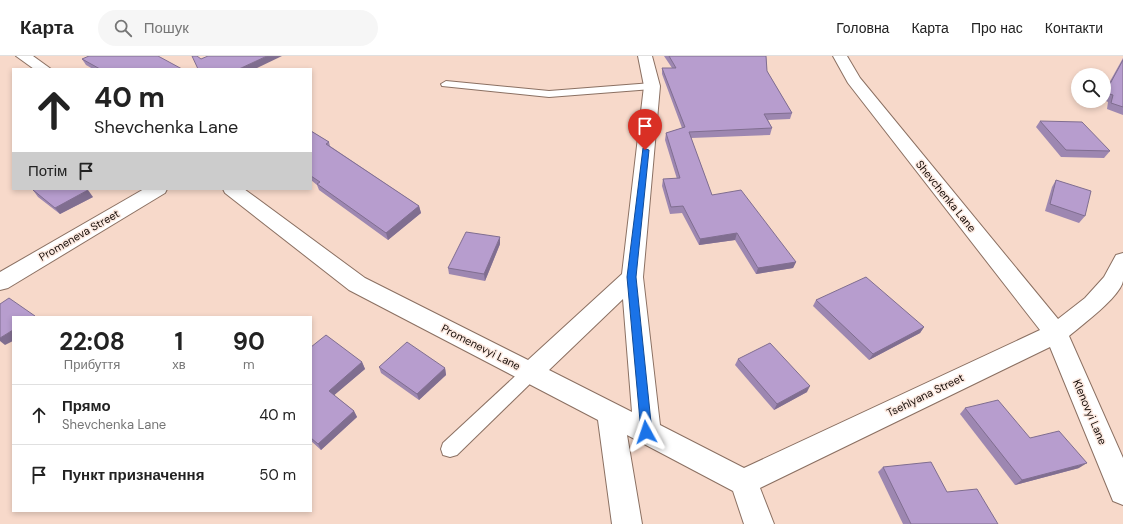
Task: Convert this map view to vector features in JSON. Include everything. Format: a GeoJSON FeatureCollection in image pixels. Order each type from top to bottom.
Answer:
{"type":"FeatureCollection","features":[{"type":"Feature","properties":{"kind":"street"},"geometry":{"type":"LineString","coordinates":[[23,56],[42,68]]}},
{"type":"Feature","properties":{"kind":"street"},"geometry":{"type":"LineString","coordinates":[[645,56],[652,86],[632,277],[646,432]]}},
{"type":"Feature","properties":{"kind":"street","name":"Shevchenka Lane"},"geometry":{"type":"LineString","coordinates":[[840,56],[853,80],[1056,332]]}},
{"type":"Feature","properties":{"kind":"street","name":"Promeneva Street"},"geometry":{"type":"LineString","coordinates":[[0,282],[156,190]]}},
{"type":"Feature","properties":{"kind":"street","name":"Promenevyi Lane"},"geometry":{"type":"LineString","coordinates":[[233,190],[357,284],[744,482]]}},
{"type":"Feature","properties":{"kind":"street","name":"Tsehlyana Street"},"geometry":{"type":"LineString","coordinates":[[744,482],[1056,332],[1093,304],[1112,282],[1123,260]]}},
{"type":"Feature","properties":{"kind":"street"},"geometry":{"type":"LineString","coordinates":[[531,372],[632,277]]}},
{"type":"Feature","properties":{"kind":"street","name":"Klenovyi Lane"},"geometry":{"type":"LineString","coordinates":[[1056,332],[1123,491]]}},
{"type":"Feature","properties":{"kind":"street"},"geometry":{"type":"LineString","coordinates":[[610,413],[627,524]]}},
{"type":"Feature","properties":{"kind":"street"},"geometry":{"type":"LineString","coordinates":[[744,482],[759,524]]}},
{"type":"Feature","properties":{"kind":"lane"},"geometry":{"type":"LineString","coordinates":[[446,84],[549,94],[652,86]]}},
{"type":"Feature","properties":{"kind":"lane"},"geometry":{"type":"LineString","coordinates":[[450,449],[531,372]]}},
{"type":"Feature","properties":{"kind":"building"},"geometry":{"type":"Polygon","coordinates":[[[89,56],[158,56],[180,68],[98,68],[82,59],[89,56]]]}},
{"type":"Feature","properties":{"kind":"building"},"geometry":{"type":"Polygon","coordinates":[[[192,56],[197,56],[201,59],[208,56],[267,56],[241,68],[198,68],[192,56]]]}},
{"type":"Feature","properties":{"kind":"building"},"geometry":{"type":"Polygon","coordinates":[[[669,56],[766,56],[767,71],[792,113],[764,114],[772,128],[689,132],[712,195],[741,190],[796,262],[758,268],[737,233],[700,239],[683,206],[671,207],[663,179],[680,178],[666,133],[685,127],[662,68],[676,68],[669,56]]]}},
{"type":"Feature","properties":{"kind":"building"},"geometry":{"type":"Polygon","coordinates":[[[1123,60],[1123,107],[1111,103],[1113,95],[1111,94],[1111,82],[1123,60]]]}},
{"type":"Feature","properties":{"kind":"building"},"geometry":{"type":"Polygon","coordinates":[[[1040,121],[1082,122],[1110,151],[1066,150],[1040,121]]]}},
{"type":"Feature","properties":{"kind":"building"},"geometry":{"type":"Polygon","coordinates":[[[312,132],[329,142],[326,144],[419,206],[386,233],[317,184],[320,182],[312,177],[312,132]]]}},
{"type":"Feature","properties":{"kind":"building"},"geometry":{"type":"Polygon","coordinates":[[[1056,180],[1091,191],[1085,216],[1050,204],[1056,180]]]}},
{"type":"Feature","properties":{"kind":"building"},"geometry":{"type":"Polygon","coordinates":[[[33,190],[88,190],[55,208],[33,190]]]}},
{"type":"Feature","properties":{"kind":"building"},"geometry":{"type":"Polygon","coordinates":[[[466,232],[500,237],[484,274],[448,268],[466,232]]]}},
{"type":"Feature","properties":{"kind":"building"},"geometry":{"type":"Polygon","coordinates":[[[866,277],[924,327],[873,354],[816,300],[866,277]]]}},
{"type":"Feature","properties":{"kind":"building"},"geometry":{"type":"Polygon","coordinates":[[[9,298],[35,316],[12,316],[12,331],[0,338],[0,304],[9,298]]]}},
{"type":"Feature","properties":{"kind":"building"},"geometry":{"type":"Polygon","coordinates":[[[326,335],[362,362],[329,391],[354,411],[318,444],[312,439],[312,346],[326,335]]]}},
{"type":"Feature","properties":{"kind":"building"},"geometry":{"type":"Polygon","coordinates":[[[407,342],[445,368],[417,394],[379,367],[407,342]]]}},
{"type":"Feature","properties":{"kind":"building"},"geometry":{"type":"Polygon","coordinates":[[[770,343],[810,386],[777,404],[738,359],[770,343]]]}},
{"type":"Feature","properties":{"kind":"building"},"geometry":{"type":"Polygon","coordinates":[[[998,400],[1030,438],[1059,431],[1087,463],[1022,480],[965,408],[998,400]]]}},
{"type":"Feature","properties":{"kind":"building"},"geometry":{"type":"Polygon","coordinates":[[[931,462],[947,492],[977,489],[998,524],[911,524],[883,467],[931,462]]]}},
{"type":"Feature","properties":{"kind":"route"},"geometry":{"type":"LineString","coordinates":[[645,150],[632,277],[646,432]]}}]}
